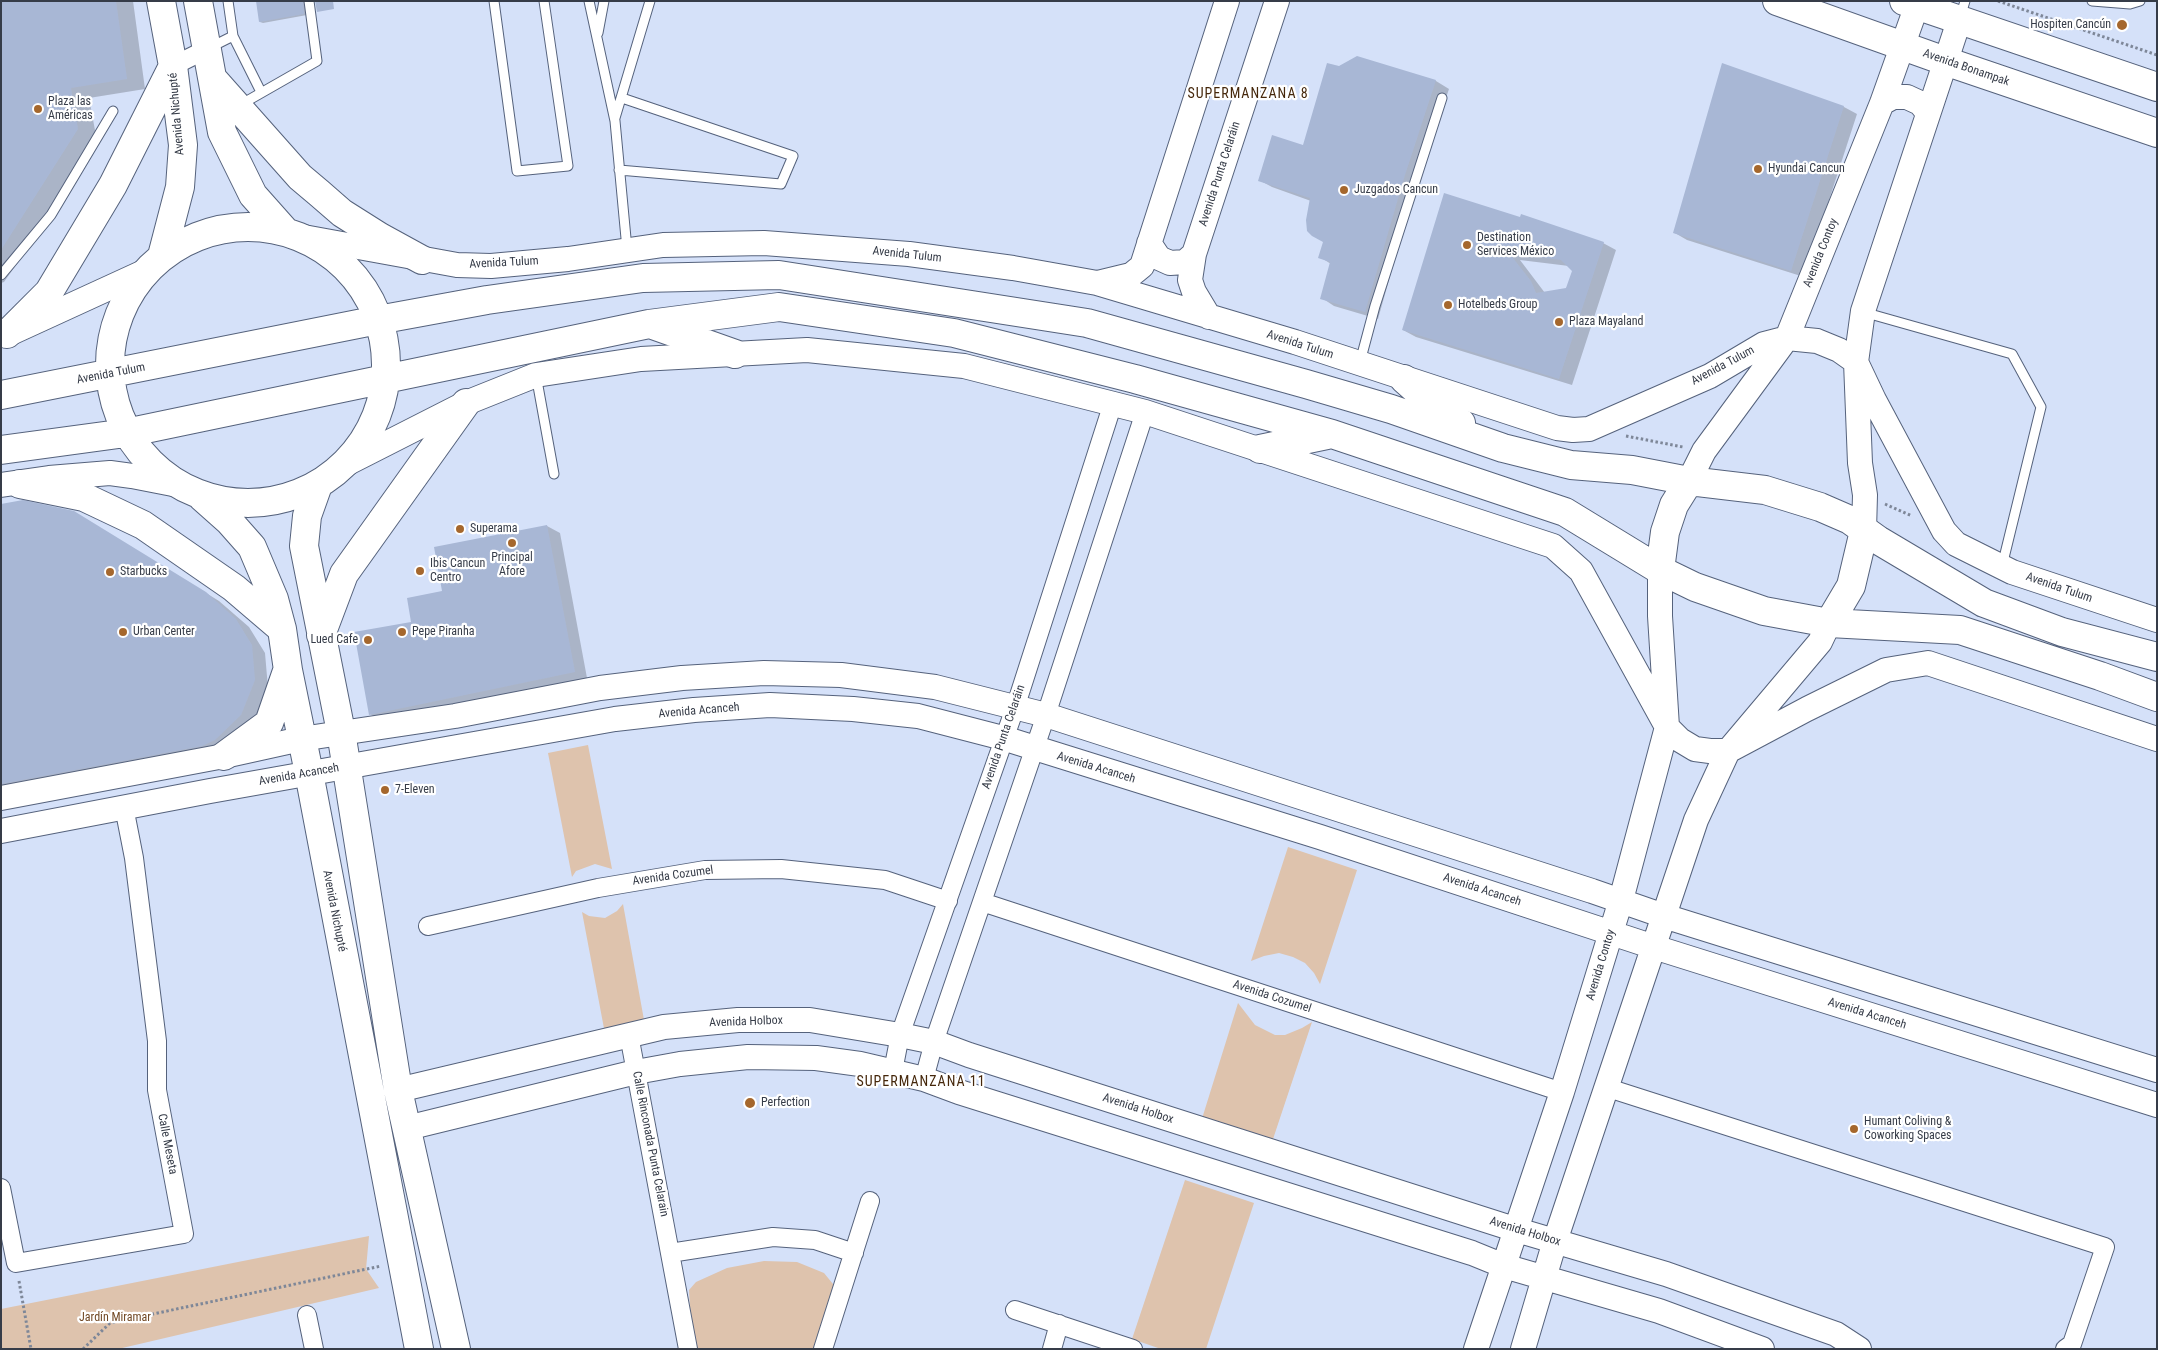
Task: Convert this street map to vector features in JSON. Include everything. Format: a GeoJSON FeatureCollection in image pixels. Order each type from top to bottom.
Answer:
{"type":"FeatureCollection","features":[{"type":"Feature","properties":{"kind":"main road","name":"Avenida Nichupté"},"geometry":{"type":"LineString","coordinates":[[160,1],[173,66],[183,145],[180,187],[154,263],[132,289],[119,313],[112,339],[110,375],[115,404],[126,433],[148,462],[229,521],[252,547],[274,599],[282,629],[326,871],[419,1349]]}},
{"type":"Feature","properties":{"kind":"main road"},"geometry":{"type":"LineString","coordinates":[[198,1],[222,132],[252,195],[292,234]]}},
{"type":"Feature","properties":{"kind":"main road","name":"Avenida Bonampak"},"geometry":{"type":"LineString","coordinates":[[1776,1],[1945,61],[2157,132]]}},
{"type":"Feature","properties":{"kind":"main road"},"geometry":{"type":"LineString","coordinates":[[1913,3],[1962,11],[2157,87]]}},
{"type":"Feature","properties":{"kind":"main road"},"geometry":{"type":"LineString","coordinates":[[4,336],[49,292],[113,185],[173,66]]}},
{"type":"Feature","properties":{"kind":"main road"},"geometry":{"type":"LineString","coordinates":[[213,78],[300,177],[342,213],[422,260]]}},
{"type":"Feature","properties":{"kind":"main road"},"geometry":{"type":"LineString","coordinates":[[154,263],[190,239],[221,229],[254,226],[292,234],[328,252],[358,282],[378,320],[386,355],[382,402],[361,448],[346,464],[318,485],[291,498],[261,504],[231,503],[190,491]]}},
{"type":"Feature","properties":{"kind":"main road","name":"Avenida Tulum"},"geometry":{"type":"LineString","coordinates":[[1,396],[378,320],[487,300],[643,278],[779,275],[1087,323],[1382,406],[1503,448],[1571,465],[1632,470],[1689,481],[1765,490],[1820,507],[1850,520],[1864,531]]}},
{"type":"Feature","properties":{"kind":"main road"},"geometry":{"type":"LineString","coordinates":[[1,450],[126,433],[649,324],[779,307],[954,333],[1135,379],[1332,434],[1565,512],[1660,570],[1695,587],[1764,611],[1829,623],[1960,630],[2157,697]]}},
{"type":"Feature","properties":{"kind":"main road"},"geometry":{"type":"LineString","coordinates":[[649,324],[735,354]]}},
{"type":"Feature","properties":{"kind":"main road"},"geometry":{"type":"LineString","coordinates":[[1404,380],[1442,413],[1503,448]]}},
{"type":"Feature","properties":{"kind":"main road"},"geometry":{"type":"LineString","coordinates":[[321,635],[344,574],[466,403]]}},
{"type":"Feature","properties":{"kind":"main road"},"geometry":{"type":"LineString","coordinates":[[1260,450],[1332,434]]}},
{"type":"Feature","properties":{"kind":"main road"},"geometry":{"type":"LineString","coordinates":[[1660,570],[1665,532],[1674,505],[1689,481]]}},
{"type":"Feature","properties":{"kind":"main road"},"geometry":{"type":"LineString","coordinates":[[11,484],[84,497],[143,525],[234,588],[282,629]]}},
{"type":"Feature","properties":{"kind":"main road"},"geometry":{"type":"LineString","coordinates":[[318,485],[307,516],[304,546],[341,732],[398,1090],[456,1349]]}},
{"type":"Feature","properties":{"kind":"main road"},"geometry":{"type":"LineString","coordinates":[[1829,623],[1851,586],[1864,531],[1984,604],[2062,632],[2157,657]]}},
{"type":"Feature","properties":{"kind":"main road"},"geometry":{"type":"LineString","coordinates":[[224,756],[269,724],[288,670]]}},
{"type":"Feature","properties":{"kind":"street"},"geometry":{"type":"LineString","coordinates":[[1097,283],[1131,275],[1142,266],[1227,1]]}},
{"type":"Feature","properties":{"kind":"street","name":"Avenida Punta Celaráin"},"geometry":{"type":"LineString","coordinates":[[1209,317],[1194,292],[1190,280],[1194,254],[1277,1]]}},
{"type":"Feature","properties":{"kind":"street","name":"Avenida Contoy"},"geometry":{"type":"LineString","coordinates":[[1689,481],[1704,451],[1787,338],[1882,103],[1902,46],[1913,3]]}},
{"type":"Feature","properties":{"kind":"street"},"geometry":{"type":"LineString","coordinates":[[1864,531],[1864,495],[1860,463],[1856,362],[1863,312],[1962,11]]}},
{"type":"Feature","properties":{"kind":"street"},"geometry":{"type":"LineString","coordinates":[[173,66],[207,49]]}},
{"type":"Feature","properties":{"kind":"street"},"geometry":{"type":"LineString","coordinates":[[1882,103],[1893,97],[1907,97],[1920,103],[1928,113]]}},
{"type":"Feature","properties":{"kind":"street","name":"Avenida Tulum"},"geometry":{"type":"LineString","coordinates":[[292,234],[456,265],[492,266],[568,259],[663,245],[764,243],[909,254],[1013,268],[1097,283],[1360,364],[1404,380],[1557,428],[1589,429],[1710,376],[1764,344],[1787,338],[1817,341],[1839,350],[1856,362],[1874,400],[1944,531],[1956,544],[2002,566],[2064,590],[2157,620]]}},
{"type":"Feature","properties":{"kind":"street"},"geometry":{"type":"LineString","coordinates":[[1148,243],[1159,258],[1170,263],[1185,262],[1194,254]]}},
{"type":"Feature","properties":{"kind":"street"},"geometry":{"type":"LineString","coordinates":[[4,336],[154,263]]}},
{"type":"Feature","properties":{"kind":"street"},"geometry":{"type":"LineString","coordinates":[[346,464],[466,403],[536,375],[641,359],[808,350],[964,366],[1145,412],[1553,546],[1581,571],[1667,727],[1680,740],[1696,749],[1728,751],[1886,670],[1928,663],[2157,739]]}},
{"type":"Feature","properties":{"kind":"street","name":"Avenida Punta Celaráin"},"geometry":{"type":"LineString","coordinates":[[893,1071],[900,1035],[1015,708],[1113,403]]}},
{"type":"Feature","properties":{"kind":"street"},"geometry":{"type":"LineString","coordinates":[[924,1079],[934,1042],[1046,715],[1145,412]]}},
{"type":"Feature","properties":{"kind":"street"},"geometry":{"type":"LineString","coordinates":[[11,484],[48,478],[110,474],[132,476],[190,491]]}},
{"type":"Feature","properties":{"kind":"street","name":"Avenida Contoy"},"geometry":{"type":"LineString","coordinates":[[1476,1349],[1562,1092],[1621,900],[1667,727],[1660,570]]}},
{"type":"Feature","properties":{"kind":"street"},"geometry":{"type":"LineString","coordinates":[[1523,1349],[1555,1241],[1605,1087],[1696,820],[1728,751],[1820,642],[1829,623]]}},
{"type":"Feature","properties":{"kind":"street"},"geometry":{"type":"LineString","coordinates":[[1,798],[224,756],[302,739],[455,716],[600,688],[682,678],[764,673],[841,675],[935,687],[1046,715],[1621,900],[1664,916],[2157,1070]]}},
{"type":"Feature","properties":{"kind":"street","name":"Avenida Acanceh"},"geometry":{"type":"LineString","coordinates":[[1,831],[309,773],[615,720],[694,710],[770,705],[853,709],[918,716],[1003,738],[1320,837],[1610,933],[2157,1105]]}},
{"type":"Feature","properties":{"kind":"street","name":"Calle Meseta"},"geometry":{"type":"LineString","coordinates":[[16,1263],[184,1234],[156,1090],[158,1041],[134,858],[124,807]]}},
{"type":"Feature","properties":{"kind":"street","name":"Avenida Cozumel"},"geometry":{"type":"LineString","coordinates":[[428,926],[598,888],[705,870],[781,869],[885,880],[948,901]]}},
{"type":"Feature","properties":{"kind":"street","name":"Avenida Cozumel"},"geometry":{"type":"LineString","coordinates":[[982,902],[1562,1092]]}},
{"type":"Feature","properties":{"kind":"street","name":"Avenida Holbox"},"geometry":{"type":"LineString","coordinates":[[398,1090],[664,1027],[738,1020],[810,1020],[900,1035],[934,1042],[969,1055],[1517,1230],[1666,1274],[1827,1331],[1859,1349]]}},
{"type":"Feature","properties":{"kind":"street","name":"Calle Rinconada Punta Celarain"},"geometry":{"type":"LineString","coordinates":[[629,1035],[688,1349]]}},
{"type":"Feature","properties":{"kind":"street"},"geometry":{"type":"LineString","coordinates":[[407,1128],[636,1072],[680,1064],[748,1057],[816,1058],[893,1071],[924,1079],[959,1092],[1472,1254],[1504,1266],[1659,1311],[1762,1349]]}},
{"type":"Feature","properties":{"kind":"street"},"geometry":{"type":"LineString","coordinates":[[1605,1087],[2105,1247],[2072,1344],[2065,1349]]}},
{"type":"Feature","properties":{"kind":"street"},"geometry":{"type":"LineString","coordinates":[[1,1188],[16,1263]]}},
{"type":"Feature","properties":{"kind":"street"},"geometry":{"type":"LineString","coordinates":[[824,1349],[870,1201]]}},
{"type":"Feature","properties":{"kind":"street"},"geometry":{"type":"LineString","coordinates":[[670,1253],[773,1237],[815,1240],[854,1253]]}},
{"type":"Feature","properties":{"kind":"street"},"geometry":{"type":"LineString","coordinates":[[1014,1310],[1133,1349]]}},
{"type":"Feature","properties":{"kind":"street"},"geometry":{"type":"LineString","coordinates":[[307,1315],[314,1349]]}},
{"type":"Feature","properties":{"kind":"street"},"geometry":{"type":"LineString","coordinates":[[1052,1349],[1059,1324]]}},
{"type":"Feature","properties":{"kind":"lane"},"geometry":{"type":"LineString","coordinates":[[228,1],[233,36],[261,92]]}},
{"type":"Feature","properties":{"kind":"lane"},"geometry":{"type":"LineString","coordinates":[[238,107],[317,61],[309,1]]}},
{"type":"Feature","properties":{"kind":"lane"},"geometry":{"type":"LineString","coordinates":[[494,1],[517,171],[568,166],[544,1]]}},
{"type":"Feature","properties":{"kind":"lane"},"geometry":{"type":"LineString","coordinates":[[589,1],[615,121],[627,249]]}},
{"type":"Feature","properties":{"kind":"lane"},"geometry":{"type":"LineString","coordinates":[[597,38],[604,1]]}},
{"type":"Feature","properties":{"kind":"lane"},"geometry":{"type":"LineString","coordinates":[[615,121],[650,1]]}},
{"type":"Feature","properties":{"kind":"lane"},"geometry":{"type":"LineString","coordinates":[[2092,1],[2130,4],[2140,1]]}},
{"type":"Feature","properties":{"kind":"lane"},"geometry":{"type":"LineString","coordinates":[[207,49],[233,36]]}},
{"type":"Feature","properties":{"kind":"lane"},"geometry":{"type":"LineString","coordinates":[[619,170],[781,184],[793,156],[622,98]]}},
{"type":"Feature","properties":{"kind":"lane"},"geometry":{"type":"LineString","coordinates":[[1360,364],[1375,306],[1442,98]]}},
{"type":"Feature","properties":{"kind":"lane"},"geometry":{"type":"LineString","coordinates":[[1,275],[51,215],[114,111]]}},
{"type":"Feature","properties":{"kind":"lane"},"geometry":{"type":"LineString","coordinates":[[1863,312],[2012,354],[2041,407],[2002,566]]}},
{"type":"Feature","properties":{"kind":"lane"},"geometry":{"type":"LineString","coordinates":[[536,375],[554,474]]}},
{"type":"Feature","properties":{"kind":"path"},"geometry":{"type":"LineString","coordinates":[[1998,1],[2157,55]]}},
{"type":"Feature","properties":{"kind":"path"},"geometry":{"type":"LineString","coordinates":[[1589,429],[1704,451]]}},
{"type":"Feature","properties":{"kind":"path"},"geometry":{"type":"LineString","coordinates":[[1864,495],[1944,531]]}},
{"type":"Feature","properties":{"kind":"path"},"geometry":{"type":"LineString","coordinates":[[83,1349],[110,1322],[402,1262]]}},
{"type":"Feature","properties":{"kind":"path"},"geometry":{"type":"LineString","coordinates":[[16,1263],[31,1349]]}},
{"type":"Feature","properties":{"kind":"green space"},"geometry":{"type":"Polygon","coordinates":[[[588,745],[612,869],[595,864],[576,871],[572,877],[548,753],[588,745]]]}},
{"type":"Feature","properties":{"kind":"green space"},"geometry":{"type":"Polygon","coordinates":[[[1288,847],[1357,870],[1320,984],[1314,973],[1305,963],[1293,957],[1279,953],[1251,961],[1288,847]]]}},
{"type":"Feature","properties":{"kind":"green space"},"geometry":{"type":"Polygon","coordinates":[[[623,904],[646,1031],[606,1039],[582,912],[589,916],[605,918],[617,911],[623,904]]]}},
{"type":"Feature","properties":{"kind":"green space"},"geometry":{"type":"Polygon","coordinates":[[[1238,1003],[1255,1025],[1275,1035],[1285,1035],[1312,1022],[1270,1148],[1200,1125],[1238,1003]]]}},
{"type":"Feature","properties":{"kind":"green space"},"geometry":{"type":"Polygon","coordinates":[[[1185,1180],[1254,1203],[1206,1349],[1161,1349],[1132,1339],[1185,1180]]]}},
{"type":"Feature","properties":{"kind":"green space","name":"Jardín Miramar"},"geometry":{"type":"Polygon","coordinates":[[[369,1236],[366,1269],[379,1288],[118,1349],[1,1349],[1,1309],[369,1236]]]}},
{"type":"Feature","properties":{"kind":"green space"},"geometry":{"type":"Polygon","coordinates":[[[764,1261],[797,1262],[824,1273],[833,1284],[833,1299],[817,1349],[696,1349],[689,1290],[696,1282],[727,1268],[764,1261]]]}},
{"type":"Feature","properties":{"kind":"building","name":"Plaza las Américas"},"geometry":{"type":"Polygon","coordinates":[[[1,1],[116,1],[127,79],[71,88],[78,129],[1,250],[1,1]]]}},
{"type":"Feature","properties":{"kind":"building"},"geometry":{"type":"Polygon","coordinates":[[[256,1],[303,1],[304,14],[259,22],[256,1]]]}},
{"type":"Feature","properties":{"kind":"building"},"geometry":{"type":"Polygon","coordinates":[[[315,1],[333,1],[334,9],[317,12],[315,1]]]}},
{"type":"Feature","properties":{"kind":"building","name":"Juzgados Cancun"},"geometry":{"type":"Polygon","coordinates":[[[1357,56],[1436,80],[1404,178],[1365,312],[1320,299],[1330,262],[1318,258],[1323,242],[1307,231],[1306,220],[1310,198],[1258,181],[1272,135],[1303,145],[1327,63],[1339,66],[1357,56]]]}},
{"type":"Feature","properties":{"kind":"building","name":"Hyundai Cancun"},"geometry":{"type":"Polygon","coordinates":[[[1722,63],[1844,106],[1791,271],[1673,233],[1722,63]]]}},
{"type":"Feature","properties":{"kind":"building"},"geometry":{"type":"Polygon","coordinates":[[[1444,193],[1520,217],[1521,214],[1604,242],[1559,379],[1402,330],[1444,193]],[[1509,253],[1531,281],[1536,293],[1566,288],[1572,271],[1561,260],[1509,253]]]}},
{"type":"Feature","properties":{"kind":"building","name":"Urban Center"},"geometry":{"type":"Polygon","coordinates":[[[23,500],[74,511],[206,592],[236,619],[252,645],[255,680],[241,715],[215,740],[202,746],[1,784],[1,504],[23,500]]]}},
{"type":"Feature","properties":{"kind":"building"},"geometry":{"type":"Polygon","coordinates":[[[547,525],[575,672],[369,715],[354,632],[411,622],[407,598],[442,591],[434,547],[547,525]]]}},
{"type":"Feature","properties":{"kind":"place","name":"Hospiten Cancún"},"geometry":{"type":"Point","coordinates":[2122,25]}},
{"type":"Feature","properties":{"kind":"place","name":"Plaza las Américas"},"geometry":{"type":"Point","coordinates":[38,109]}},
{"type":"Feature","properties":{"kind":"place","name":"Hyundai Cancun"},"geometry":{"type":"Point","coordinates":[1758,169]}},
{"type":"Feature","properties":{"kind":"place","name":"Juzgados Cancun"},"geometry":{"type":"Point","coordinates":[1344,190]}},
{"type":"Feature","properties":{"kind":"place","name":"Destination Services México"},"geometry":{"type":"Point","coordinates":[1467,245]}},
{"type":"Feature","properties":{"kind":"place","name":"Hotelbeds Group"},"geometry":{"type":"Point","coordinates":[1448,305]}},
{"type":"Feature","properties":{"kind":"place","name":"Plaza Mayaland"},"geometry":{"type":"Point","coordinates":[1559,322]}},
{"type":"Feature","properties":{"kind":"place","name":"Superama"},"geometry":{"type":"Point","coordinates":[460,529]}},
{"type":"Feature","properties":{"kind":"place","name":"Principal Afore"},"geometry":{"type":"Point","coordinates":[512,543]}},
{"type":"Feature","properties":{"kind":"place","name":"Ibis Cancun Centro"},"geometry":{"type":"Point","coordinates":[420,571]}},
{"type":"Feature","properties":{"kind":"place","name":"Starbucks"},"geometry":{"type":"Point","coordinates":[110,572]}},
{"type":"Feature","properties":{"kind":"place","name":"Urban Center"},"geometry":{"type":"Point","coordinates":[123,632]}},
{"type":"Feature","properties":{"kind":"place","name":"Pepe Piranha"},"geometry":{"type":"Point","coordinates":[402,632]}},
{"type":"Feature","properties":{"kind":"place","name":"Lued Cafe"},"geometry":{"type":"Point","coordinates":[368,640]}},
{"type":"Feature","properties":{"kind":"place","name":"7-Eleven"},"geometry":{"type":"Point","coordinates":[385,790]}},
{"type":"Feature","properties":{"kind":"place","name":"Perfection"},"geometry":{"type":"Point","coordinates":[750,1103]}},
{"type":"Feature","properties":{"kind":"place","name":"Humant Coliving & Coworking Spaces"},"geometry":{"type":"Point","coordinates":[1854,1129]}},
{"type":"Feature","properties":{"kind":"district","name":"SUPERMANZANA 8"},"geometry":{"type":"Point","coordinates":[1248,94]}},
{"type":"Feature","properties":{"kind":"district","name":"SUPERMANZANA 11"},"geometry":{"type":"Point","coordinates":[921,1082]}}]}
